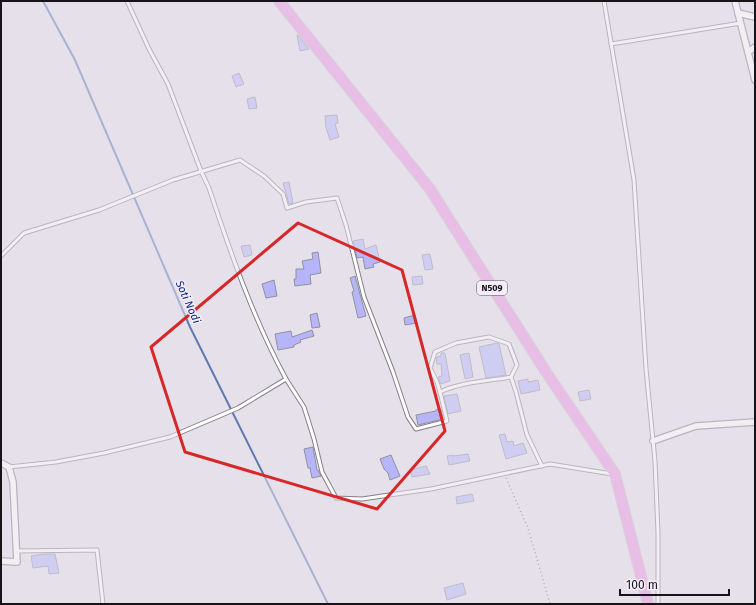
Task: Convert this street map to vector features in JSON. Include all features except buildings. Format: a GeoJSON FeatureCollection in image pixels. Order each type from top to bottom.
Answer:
{"type":"FeatureCollection","features":[{"type":"Feature","properties":{"kind":"highway","name":"N509"},"geometry":{"type":"LineString","coordinates":[[279,1],[430,189],[546,372],[615,474],[648,604]]}},
{"type":"Feature","properties":{"kind":"street"},"geometry":{"type":"LineString","coordinates":[[735,1],[755,80]]}},
{"type":"Feature","properties":{"kind":"street"},"geometry":{"type":"LineString","coordinates":[[738,13],[755,17]]}},
{"type":"Feature","properties":{"kind":"street"},"geometry":{"type":"LineString","coordinates":[[748,52],[755,47]]}},
{"type":"Feature","properties":{"kind":"street"},"geometry":{"type":"LineString","coordinates":[[653,441],[696,426],[755,422]]}},
{"type":"Feature","properties":{"kind":"street"},"geometry":{"type":"LineString","coordinates":[[1,463],[9,467],[13,482],[17,562],[1,561]]}},
{"type":"Feature","properties":{"kind":"lane"},"geometry":{"type":"LineString","coordinates":[[127,1],[168,84],[201,171],[209,188],[250,302],[269,347],[286,379],[304,407],[322,472],[336,498],[362,499],[408,492],[550,464],[615,474]]}},
{"type":"Feature","properties":{"kind":"lane"},"geometry":{"type":"LineString","coordinates":[[604,1],[634,180],[646,369],[653,441],[658,533],[658,604]]}},
{"type":"Feature","properties":{"kind":"lane"},"geometry":{"type":"LineString","coordinates":[[611,44],[741,23]]}},
{"type":"Feature","properties":{"kind":"lane"},"geometry":{"type":"LineString","coordinates":[[1,256],[24,233],[99,210],[172,180],[240,160],[264,176],[283,194],[287,208],[306,202],[337,198],[346,225],[364,297],[393,372],[408,417],[416,429],[447,421],[437,382],[430,368],[435,352],[456,343],[489,337],[509,344],[517,365],[511,378],[527,435],[542,466]]}},
{"type":"Feature","properties":{"kind":"lane"},"geometry":{"type":"LineString","coordinates":[[440,392],[447,388],[467,384],[511,378]]}},
{"type":"Feature","properties":{"kind":"lane"},"geometry":{"type":"LineString","coordinates":[[9,467],[56,462],[170,437],[238,408],[286,379]]}},
{"type":"Feature","properties":{"kind":"lane"},"geometry":{"type":"LineString","coordinates":[[17,550],[97,550],[103,604]]}},
{"type":"Feature","properties":{"kind":"path"},"geometry":{"type":"LineString","coordinates":[[505,474],[528,528],[550,604]]}},
{"type":"Feature","properties":{"kind":"highlighted area"},"geometry":{"type":"Polygon","coordinates":[[[298,223],[402,270],[445,431],[377,509],[185,452],[151,347],[298,223]]]}},
{"type":"Feature","properties":{"kind":"waterway","name":"Soti Nodi"},"geometry":{"type":"LineString","coordinates":[[43,1],[75,60],[190,327],[328,604]]}}]}
